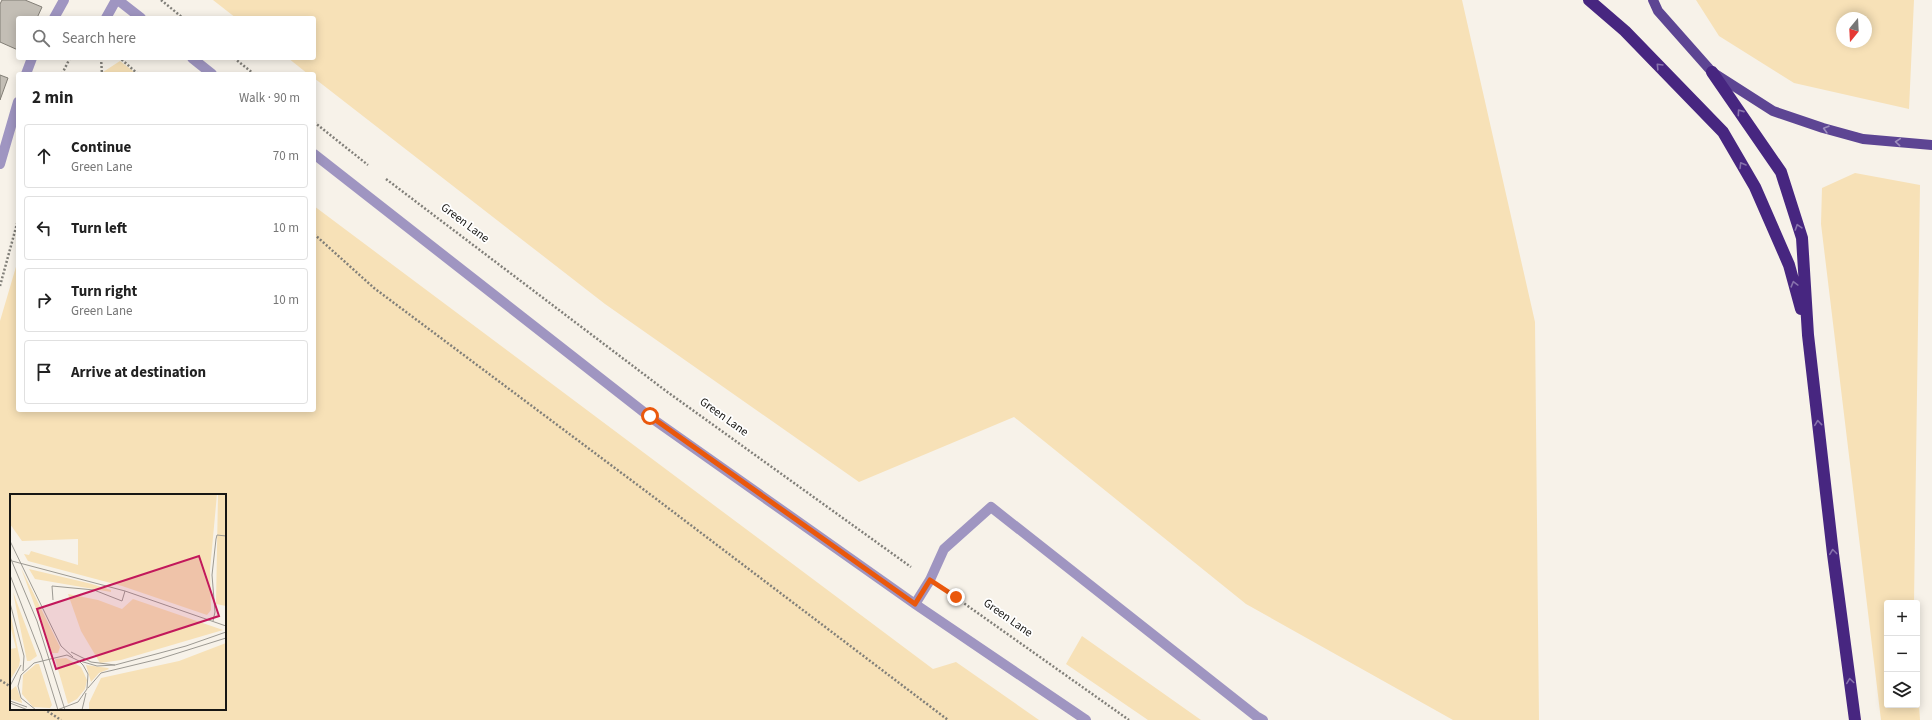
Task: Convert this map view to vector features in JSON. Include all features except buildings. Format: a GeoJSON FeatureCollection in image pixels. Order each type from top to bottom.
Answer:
{"type":"FeatureCollection","features":[{"type":"Feature","properties":{"kind":"highway"},"geometry":{"type":"LineString","coordinates":[[1589,0],[1625,31],[1722,132],[1755,187],[1789,265],[1808,335]]}},
{"type":"Feature","properties":{"kind":"highway"},"geometry":{"type":"LineString","coordinates":[[1712,72],[1781,172],[1802,238],[1808,335],[1833,554],[1855,720]]}},
{"type":"Feature","properties":{"kind":"main road"},"geometry":{"type":"LineString","coordinates":[[1644,0],[1658,11],[1712,72],[1773,111],[1823,128],[1863,139],[1932,145]]}},
{"type":"Feature","properties":{"kind":"main road"},"geometry":{"type":"LineString","coordinates":[[1653,0],[1658,11]]}},
{"type":"Feature","properties":{"kind":"street"},"geometry":{"type":"LineString","coordinates":[[55,16],[64,0]]}},
{"type":"Feature","properties":{"kind":"street"},"geometry":{"type":"LineString","coordinates":[[107,16],[117,0],[137,16]]}},
{"type":"Feature","properties":{"kind":"street"},"geometry":{"type":"LineString","coordinates":[[27,72],[31,60]]}},
{"type":"Feature","properties":{"kind":"street"},"geometry":{"type":"LineString","coordinates":[[194,60],[210,72]]}},
{"type":"Feature","properties":{"kind":"street"},"geometry":{"type":"LineString","coordinates":[[0,164],[16,109]]}},
{"type":"Feature","properties":{"kind":"street"},"geometry":{"type":"LineString","coordinates":[[316,156],[650,416],[915,604],[1086,720]]}},
{"type":"Feature","properties":{"kind":"street"},"geometry":{"type":"LineString","coordinates":[[915,604],[930,580],[944,549],[991,507],[1263,720]]}},
{"type":"Feature","properties":{"kind":"path"},"geometry":{"type":"LineString","coordinates":[[161,0],[181,16]]}},
{"type":"Feature","properties":{"kind":"path"},"geometry":{"type":"LineString","coordinates":[[63,72],[69,60]]}},
{"type":"Feature","properties":{"kind":"path"},"geometry":{"type":"LineString","coordinates":[[101,60],[102,72]]}},
{"type":"Feature","properties":{"kind":"path"},"geometry":{"type":"LineString","coordinates":[[122,60],[136,72]]}},
{"type":"Feature","properties":{"kind":"path"},"geometry":{"type":"LineString","coordinates":[[236,60],[252,72]]}},
{"type":"Feature","properties":{"kind":"path"},"geometry":{"type":"LineString","coordinates":[[316,124],[374,170]]}},
{"type":"Feature","properties":{"kind":"path","name":"Green Lane"},"geometry":{"type":"LineString","coordinates":[[380,174],[666,391],[1129,720]]}},
{"type":"Feature","properties":{"kind":"path"},"geometry":{"type":"LineString","coordinates":[[0,286],[16,227]]}},
{"type":"Feature","properties":{"kind":"path"},"geometry":{"type":"LineString","coordinates":[[316,236],[374,288],[658,500],[948,720]]}},
{"type":"Feature","properties":{"kind":"path"},"geometry":{"type":"LineString","coordinates":[[0,680],[10,686]]}},
{"type":"Feature","properties":{"kind":"path"},"geometry":{"type":"LineString","coordinates":[[46,710],[61,720]]}},
{"type":"Feature","properties":{"kind":"shaded area"},"geometry":{"type":"Polygon","coordinates":[[[213,0],[1462,0],[1535,322],[1539,720],[1453,720],[1246,604],[1014,417],[859,482],[605,304],[316,80],[316,72],[306,72],[290,60],[316,60],[316,16],[233,16],[213,0]]]}},
{"type":"Feature","properties":{"kind":"shaded area"},"geometry":{"type":"Polygon","coordinates":[[[1696,0],[1914,0],[1909,109],[1794,83],[1719,36],[1696,0]]]}},
{"type":"Feature","properties":{"kind":"shaded area"},"geometry":{"type":"Polygon","coordinates":[[[120,61],[134,72],[103,72],[120,61]]]}},
{"type":"Feature","properties":{"kind":"shaded area"},"geometry":{"type":"Polygon","coordinates":[[[1855,173],[1920,185],[1914,600],[1884,600],[1884,708],[1919,708],[1920,720],[1881,720],[1821,224],[1822,188],[1855,173]]]}},
{"type":"Feature","properties":{"kind":"shaded area"},"geometry":{"type":"Polygon","coordinates":[[[316,207],[933,669],[956,662],[1039,720],[0,720],[0,321],[16,267],[16,412],[316,412],[316,207]]]}},
{"type":"Feature","properties":{"kind":"shaded area"},"geometry":{"type":"Polygon","coordinates":[[[1082,636],[1201,720],[1148,720],[1066,664],[1082,636]]]}},
{"type":"Feature","properties":{"kind":"route"},"geometry":{"type":"LineString","coordinates":[[650,416],[915,604],[930,580],[956,597]]}}]}
